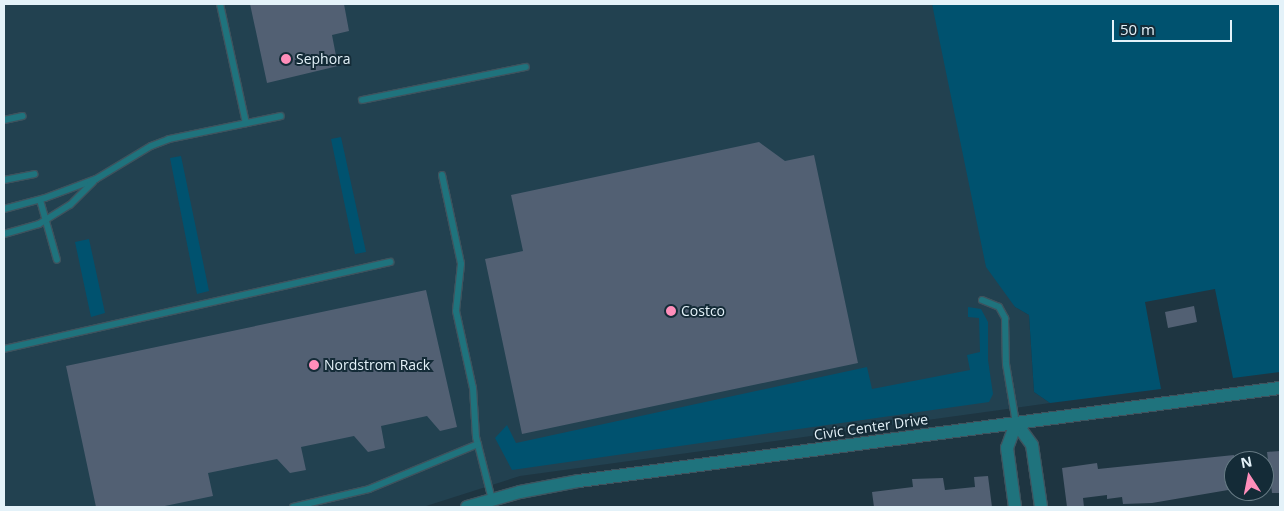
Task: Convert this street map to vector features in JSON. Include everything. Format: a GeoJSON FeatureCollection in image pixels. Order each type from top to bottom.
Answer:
{"type":"FeatureCollection","features":[{"type":"Feature","properties":{"kind":"street","name":"Civic Center Drive"},"geometry":{"type":"LineString","coordinates":[[468,507],[579,481],[1280,388]]}},
{"type":"Feature","properties":{"kind":"street"},"geometry":{"type":"LineString","coordinates":[[1015,507],[1007,448],[1016,423]]}},
{"type":"Feature","properties":{"kind":"street"},"geometry":{"type":"LineString","coordinates":[[1016,423],[1032,444],[1040,507]]}},
{"type":"Feature","properties":{"kind":"lane"},"geometry":{"type":"LineString","coordinates":[[220,4],[246,123]]}},
{"type":"Feature","properties":{"kind":"lane"},"geometry":{"type":"LineString","coordinates":[[362,100],[526,67]]}},
{"type":"Feature","properties":{"kind":"lane"},"geometry":{"type":"LineString","coordinates":[[4,120],[23,116]]}},
{"type":"Feature","properties":{"kind":"lane"},"geometry":{"type":"LineString","coordinates":[[4,209],[40,200],[96,179],[151,146],[169,139],[281,116]]}},
{"type":"Feature","properties":{"kind":"lane"},"geometry":{"type":"LineString","coordinates":[[4,180],[34,174]]}},
{"type":"Feature","properties":{"kind":"lane"},"geometry":{"type":"LineString","coordinates":[[442,175],[461,264],[456,311],[472,388],[478,444],[492,500]]}},
{"type":"Feature","properties":{"kind":"lane"},"geometry":{"type":"LineString","coordinates":[[4,234],[46,220],[70,205],[96,179]]}},
{"type":"Feature","properties":{"kind":"lane"},"geometry":{"type":"LineString","coordinates":[[40,200],[57,260]]}},
{"type":"Feature","properties":{"kind":"lane"},"geometry":{"type":"LineString","coordinates":[[4,349],[390,262]]}},
{"type":"Feature","properties":{"kind":"lane"},"geometry":{"type":"LineString","coordinates":[[982,300],[999,307],[1005,318],[1006,364],[1016,423]]}},
{"type":"Feature","properties":{"kind":"lane"},"geometry":{"type":"LineString","coordinates":[[293,507],[369,489],[478,444]]}},
{"type":"Feature","properties":{"kind":"shaded area"},"geometry":{"type":"Polygon","coordinates":[[[4,4],[932,4],[1015,307],[1029,315],[1034,392],[1050,403],[520,476],[423,507],[4,507],[4,4]]]}},
{"type":"Feature","properties":{"kind":"shaded area"},"geometry":{"type":"Polygon","coordinates":[[[932,4],[1280,4],[1280,372],[1233,378],[1215,289],[1145,302],[1161,389],[1050,403],[1034,392],[1029,315],[1015,307],[986,267],[932,4]]]}},
{"type":"Feature","properties":{"kind":"shaded area"},"geometry":{"type":"Polygon","coordinates":[[[341,137],[366,252],[355,254],[331,139],[341,137]]]}},
{"type":"Feature","properties":{"kind":"shaded area"},"geometry":{"type":"Polygon","coordinates":[[[181,156],[209,291],[197,294],[170,158],[181,156]]]}},
{"type":"Feature","properties":{"kind":"shaded area"},"geometry":{"type":"Polygon","coordinates":[[[89,239],[105,313],[91,317],[75,242],[89,239]]]}},
{"type":"Feature","properties":{"kind":"shaded area"},"geometry":{"type":"Polygon","coordinates":[[[968,307],[981,309],[988,322],[988,360],[993,394],[989,402],[512,470],[495,438],[507,425],[516,443],[867,367],[872,389],[970,370],[967,355],[980,352],[979,318],[968,317],[968,307]]]}},
{"type":"Feature","properties":{"kind":"building"},"geometry":{"type":"Polygon","coordinates":[[[250,4],[344,4],[349,31],[332,35],[338,66],[267,83],[250,4]]]}},
{"type":"Feature","properties":{"kind":"building","name":"Costco"},"geometry":{"type":"Polygon","coordinates":[[[759,142],[785,161],[814,155],[858,363],[522,434],[485,259],[523,251],[511,195],[759,142]]]}},
{"type":"Feature","properties":{"kind":"building"},"geometry":{"type":"Polygon","coordinates":[[[426,290],[457,427],[440,431],[427,416],[381,426],[385,448],[368,452],[354,436],[301,447],[306,470],[290,473],[277,459],[208,473],[213,496],[160,507],[96,507],[66,366],[426,290]]]}},
{"type":"Feature","properties":{"kind":"building"},"geometry":{"type":"Polygon","coordinates":[[[1194,306],[1197,322],[1168,328],[1165,312],[1194,306]]]}},
{"type":"Feature","properties":{"kind":"building"},"geometry":{"type":"Polygon","coordinates":[[[1274,451],[1280,451],[1280,493],[1274,493],[1274,451]]]}},
{"type":"Feature","properties":{"kind":"building"},"geometry":{"type":"Polygon","coordinates":[[[1224,456],[1224,491],[1152,503],[1123,504],[1122,497],[1107,499],[1107,495],[1083,498],[1084,507],[1067,507],[1062,468],[1097,463],[1098,469],[1224,456]]]}},
{"type":"Feature","properties":{"kind":"building"},"geometry":{"type":"Polygon","coordinates":[[[988,476],[992,507],[874,507],[872,492],[913,487],[912,479],[943,478],[945,490],[975,487],[974,477],[988,476]]]}},
{"type":"Feature","properties":{"kind":"place","name":"Sephora"},"geometry":{"type":"Point","coordinates":[286,59]}},
{"type":"Feature","properties":{"kind":"place","name":"Costco"},"geometry":{"type":"Point","coordinates":[671,311]}},
{"type":"Feature","properties":{"kind":"place","name":"Nordstrom Rack"},"geometry":{"type":"Point","coordinates":[314,365]}}]}
